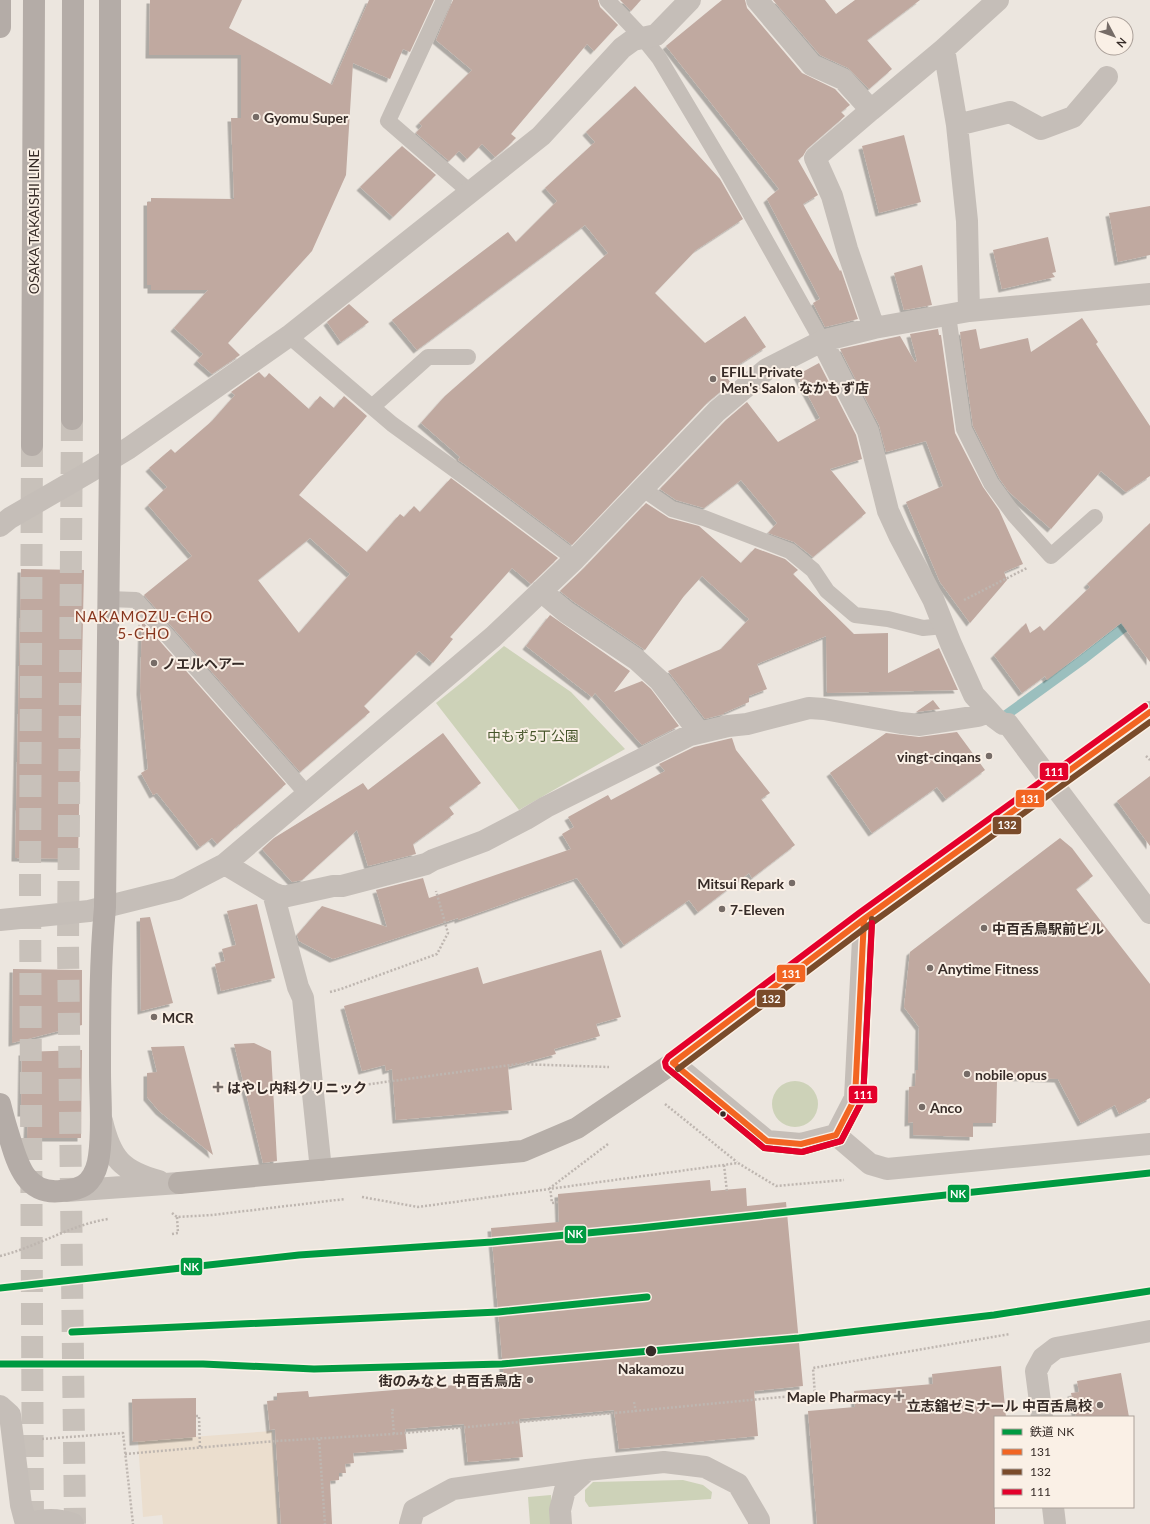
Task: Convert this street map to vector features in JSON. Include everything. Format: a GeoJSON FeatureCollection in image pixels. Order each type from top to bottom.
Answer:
{"type":"FeatureCollection","features":[{"type":"Feature","properties":{"kind":"main road"},"geometry":{"type":"LineString","coordinates":[[0,0],[0,27]]}},
{"type":"Feature","properties":{"kind":"main road","name":"OSAKA TAKAISHI LINE"},"geometry":{"type":"LineString","coordinates":[[32,445],[34,0]]}},
{"type":"Feature","properties":{"kind":"main road"},"geometry":{"type":"LineString","coordinates":[[72,419],[73,0]]}},
{"type":"Feature","properties":{"kind":"main road"},"geometry":{"type":"LineString","coordinates":[[0,1104],[16,1160],[22,1173],[29,1181],[39,1188],[58,1191],[75,1189],[84,1186],[90,1180],[95,1171],[99,1156],[103,931],[105,907],[110,459],[110,0]]}},
{"type":"Feature","properties":{"kind":"street"},"geometry":{"type":"LineString","coordinates":[[0,526],[10,518],[91,472],[129,448],[289,336],[540,136],[622,48],[633,40],[656,34],[690,0]]}},
{"type":"Feature","properties":{"kind":"street"},"geometry":{"type":"LineString","coordinates":[[757,0],[812,65],[843,79],[870,110]]}},
{"type":"Feature","properties":{"kind":"street"},"geometry":{"type":"LineString","coordinates":[[874,328],[847,249],[832,196],[815,158],[944,49],[998,0]]}},
{"type":"Feature","properties":{"kind":"street"},"geometry":{"type":"LineString","coordinates":[[944,49],[957,125],[966,221],[969,311]]}},
{"type":"Feature","properties":{"kind":"street"},"geometry":{"type":"LineString","coordinates":[[957,125],[1010,112],[1041,129],[1074,117],[1107,77]]}},
{"type":"Feature","properties":{"kind":"street"},"geometry":{"type":"LineString","coordinates":[[0,920],[89,911],[177,889],[225,864],[493,637],[575,559],[717,411],[767,369],[822,341],[874,328],[969,311],[1150,294]]}},
{"type":"Feature","properties":{"kind":"street"},"geometry":{"type":"LineString","coordinates":[[822,341],[868,431],[888,511],[942,619],[974,695],[1000,722],[1008,724],[1150,913]]}},
{"type":"Feature","properties":{"kind":"street"},"geometry":{"type":"LineString","coordinates":[[541,591],[566,612],[636,658],[660,681],[698,732]]}},
{"type":"Feature","properties":{"kind":"street"},"geometry":{"type":"LineString","coordinates":[[225,864],[273,893],[284,897],[333,886],[342,886],[426,864],[484,841],[546,807],[698,732],[747,724],[809,708],[824,709],[920,725],[978,716],[989,712]]}},
{"type":"Feature","properties":{"kind":"street"},"geometry":{"type":"LineString","coordinates":[[58,1191],[322,1170],[523,1151],[577,1128],[673,1063],[864,920],[1150,712]]}},
{"type":"Feature","properties":{"kind":"street"},"geometry":{"type":"LineString","coordinates":[[273,893],[298,987],[303,998],[322,1170]]}},
{"type":"Feature","properties":{"kind":"street"},"geometry":{"type":"LineString","coordinates":[[673,1063],[767,1141],[801,1144],[836,1135],[855,1098],[864,920]]}},
{"type":"Feature","properties":{"kind":"street"},"geometry":{"type":"LineString","coordinates":[[100,1117],[107,1142],[123,1164],[142,1176],[160,1181],[179,1182]]}},
{"type":"Feature","properties":{"kind":"street"},"geometry":{"type":"LineString","coordinates":[[836,1135],[870,1164],[887,1169],[1150,1144]]}},
{"type":"Feature","properties":{"kind":"street"},"geometry":{"type":"LineString","coordinates":[[1042,1416],[1036,1371],[1043,1358],[1056,1348],[1150,1331]]}},
{"type":"Feature","properties":{"kind":"street"},"geometry":{"type":"LineString","coordinates":[[0,1406],[10,1415],[21,1505],[26,1524],[50,1520],[73,1524]]}},
{"type":"Feature","properties":{"kind":"street"},"geometry":{"type":"LineString","coordinates":[[410,1524],[414,1510],[453,1489],[587,1470],[664,1462],[705,1467],[738,1484],[759,1520],[759,1524]]}},
{"type":"Feature","properties":{"kind":"street"},"geometry":{"type":"LineString","coordinates":[[561,1524],[560,1510],[565,1490],[587,1470]]}},
{"type":"Feature","properties":{"kind":"street"},"geometry":{"type":"LineString","coordinates":[[1053,1508],[1055,1524]]}},
{"type":"Feature","properties":{"kind":"lane"},"geometry":{"type":"LineString","coordinates":[[444,0],[388,121],[470,192]]}},
{"type":"Feature","properties":{"kind":"lane"},"geometry":{"type":"LineString","coordinates":[[607,0],[643,38],[659,58],[730,177],[822,341]]}},
{"type":"Feature","properties":{"kind":"lane"},"geometry":{"type":"LineString","coordinates":[[948,315],[964,429],[991,483],[1015,516],[1051,556],[1095,517]]}},
{"type":"Feature","properties":{"kind":"lane"},"geometry":{"type":"LineString","coordinates":[[289,336],[392,424],[575,559]]}},
{"type":"Feature","properties":{"kind":"lane"},"geometry":{"type":"LineString","coordinates":[[372,407],[428,357],[468,357]]}},
{"type":"Feature","properties":{"kind":"lane"},"geometry":{"type":"LineString","coordinates":[[643,489],[672,509],[704,518],[790,551],[813,570],[827,591],[855,615],[888,620],[923,628],[942,619]]}},
{"type":"Feature","properties":{"kind":"lane"},"geometry":{"type":"LineString","coordinates":[[108,599],[136,600],[308,794]]}},
{"type":"Feature","properties":{"kind":"path"},"geometry":{"type":"LineString","coordinates":[[942,619],[1051,556]]}},
{"type":"Feature","properties":{"kind":"path"},"geometry":{"type":"LineString","coordinates":[[1146,756],[1150,760]]}},
{"type":"Feature","properties":{"kind":"path"},"geometry":{"type":"LineString","coordinates":[[303,998],[341,989],[437,954],[448,933],[440,903],[426,864]]}},
{"type":"Feature","properties":{"kind":"path"},"geometry":{"type":"LineString","coordinates":[[313,1092],[518,1064],[609,1067]]}},
{"type":"Feature","properties":{"kind":"path"},"geometry":{"type":"LineString","coordinates":[[663,1103],[738,1163],[776,1186],[851,1179]]}},
{"type":"Feature","properties":{"kind":"path"},"geometry":{"type":"LineString","coordinates":[[362,1196],[418,1207],[738,1163]]}},
{"type":"Feature","properties":{"kind":"path"},"geometry":{"type":"LineString","coordinates":[[724,1165],[727,1192]]}},
{"type":"Feature","properties":{"kind":"path"},"geometry":{"type":"LineString","coordinates":[[550,1188],[552,1203],[558,1202]]}},
{"type":"Feature","properties":{"kind":"path"},"geometry":{"type":"LineString","coordinates":[[171,1212],[177,1217],[212,1215],[346,1198]]}},
{"type":"Feature","properties":{"kind":"path"},"geometry":{"type":"LineString","coordinates":[[172,1234],[178,1233],[177,1217]]}},
{"type":"Feature","properties":{"kind":"path"},"geometry":{"type":"LineString","coordinates":[[0,1255],[8,1254],[79,1226],[116,1218]]}},
{"type":"Feature","properties":{"kind":"path"},"geometry":{"type":"LineString","coordinates":[[125,1454],[200,1449],[276,1441],[394,1434],[767,1399],[815,1396],[813,1368],[1010,1334]]}},
{"type":"Feature","properties":{"kind":"path"},"geometry":{"type":"LineString","coordinates":[[634,1402],[636,1412]]}},
{"type":"Feature","properties":{"kind":"path"},"geometry":{"type":"LineString","coordinates":[[394,1434],[392,1410],[396,1410]]}},
{"type":"Feature","properties":{"kind":"path"},"geometry":{"type":"LineString","coordinates":[[196,1416],[199,1416],[200,1449]]}},
{"type":"Feature","properties":{"kind":"path"},"geometry":{"type":"LineString","coordinates":[[35,1440],[124,1433],[133,1524]]}},
{"type":"Feature","properties":{"kind":"path"},"geometry":{"type":"LineString","coordinates":[[319,1439],[325,1524]]}},
{"type":"Feature","properties":{"kind":"green space","name":"中もず5丁公園"},"geometry":{"type":"Polygon","coordinates":[[[504,646],[571,692],[625,749],[519,810],[436,703],[504,646]]]}},
{"type":"Feature","properties":{"kind":"green space"},"geometry":{"type":"Polygon","coordinates":[[[800,1081],[812,1087],[817,1095],[817,1113],[812,1121],[804,1126],[790,1127],[778,1121],[773,1113],[772,1099],[778,1087],[786,1082],[800,1081]]]}},
{"type":"Feature","properties":{"kind":"green space"},"geometry":{"type":"Polygon","coordinates":[[[683,1480],[703,1485],[712,1492],[711,1499],[589,1507],[585,1501],[585,1490],[593,1482],[683,1480]]]}},
{"type":"Feature","properties":{"kind":"green space"},"geometry":{"type":"Polygon","coordinates":[[[551,1495],[552,1524],[530,1524],[528,1497],[551,1495]]]}},
{"type":"Feature","properties":{"kind":"shaded area"},"geometry":{"type":"Polygon","coordinates":[[[272,1431],[278,1524],[163,1524],[162,1515],[143,1517],[138,1441],[272,1431]]]}},
{"type":"Feature","properties":{"kind":"building"},"geometry":{"type":"Polygon","coordinates":[[[150,0],[242,0],[229,28],[332,85],[369,0],[434,0],[410,52],[403,49],[390,79],[353,63],[346,175],[312,251],[228,343],[240,355],[212,374],[197,361],[203,354],[174,328],[208,290],[151,290],[151,285],[147,285],[147,202],[151,202],[151,198],[234,199],[231,118],[241,118],[241,55],[149,55],[150,0]]]}},
{"type":"Feature","properties":{"kind":"building"},"geometry":{"type":"Polygon","coordinates":[[[453,0],[598,0],[600,7],[618,25],[594,51],[587,44],[511,134],[516,138],[495,157],[482,144],[467,159],[459,151],[449,161],[416,133],[422,126],[419,123],[472,70],[436,40],[453,0]]]}},
{"type":"Feature","properties":{"kind":"building"},"geometry":{"type":"Polygon","coordinates":[[[620,0],[641,0],[631,11],[620,0]]]}},
{"type":"Feature","properties":{"kind":"building"},"geometry":{"type":"Polygon","coordinates":[[[722,0],[745,0],[747,8],[802,73],[835,89],[850,105],[841,112],[845,116],[807,149],[803,156],[798,160],[818,195],[803,204],[840,271],[841,270],[858,319],[825,327],[813,303],[820,299],[767,199],[779,189],[666,46],[722,0]]]}},
{"type":"Feature","properties":{"kind":"building"},"geometry":{"type":"Polygon","coordinates":[[[773,0],[825,0],[836,14],[855,0],[920,0],[867,40],[892,69],[869,89],[848,68],[820,55],[773,0]]]}},
{"type":"Feature","properties":{"kind":"building"},"geometry":{"type":"Polygon","coordinates":[[[635,86],[720,179],[743,219],[696,250],[655,293],[705,343],[745,316],[766,347],[724,374],[731,383],[708,402],[572,545],[458,460],[460,457],[421,423],[445,396],[608,253],[585,225],[417,350],[392,320],[508,232],[516,242],[557,201],[545,188],[595,142],[586,132],[635,86]]]}},
{"type":"Feature","properties":{"kind":"building"},"geometry":{"type":"Polygon","coordinates":[[[904,135],[921,202],[879,213],[862,146],[904,135]]]}},
{"type":"Feature","properties":{"kind":"building"},"geometry":{"type":"Polygon","coordinates":[[[402,146],[436,175],[393,217],[360,187],[402,146]]]}},
{"type":"Feature","properties":{"kind":"building"},"geometry":{"type":"Polygon","coordinates":[[[1150,206],[1150,255],[1118,262],[1109,213],[1150,206]]]}},
{"type":"Feature","properties":{"kind":"building"},"geometry":{"type":"Polygon","coordinates":[[[1048,237],[1056,272],[1052,273],[1055,277],[1002,289],[993,250],[1048,237]]]}},
{"type":"Feature","properties":{"kind":"building"},"geometry":{"type":"Polygon","coordinates":[[[922,265],[932,305],[904,310],[894,273],[922,265]]]}},
{"type":"Feature","properties":{"kind":"building"},"geometry":{"type":"Polygon","coordinates":[[[349,304],[369,322],[341,342],[327,322],[349,304]]]}},
{"type":"Feature","properties":{"kind":"building"},"geometry":{"type":"Polygon","coordinates":[[[1082,318],[1098,342],[1096,344],[1150,426],[1150,476],[1126,492],[1101,471],[1051,529],[1009,492],[999,478],[973,426],[960,332],[976,329],[980,349],[1028,338],[1031,352],[1082,318]]]}},
{"type":"Feature","properties":{"kind":"building"},"geometry":{"type":"Polygon","coordinates":[[[938,329],[939,335],[941,335],[955,433],[983,487],[999,510],[1023,564],[1004,572],[1007,580],[970,623],[940,582],[906,502],[943,486],[926,441],[886,452],[879,425],[840,349],[900,336],[915,362],[917,361],[910,334],[938,329]]]}},
{"type":"Feature","properties":{"kind":"building"},"geometry":{"type":"Polygon","coordinates":[[[819,363],[856,435],[862,459],[830,469],[866,513],[813,557],[794,542],[768,533],[777,523],[741,480],[704,508],[676,500],[660,489],[726,420],[747,402],[778,442],[820,418],[797,375],[819,363]]]}},
{"type":"Feature","properties":{"kind":"building"},"geometry":{"type":"Polygon","coordinates":[[[259,372],[265,378],[269,373],[309,409],[320,396],[334,408],[344,396],[367,416],[299,495],[367,552],[400,514],[404,517],[414,506],[420,512],[451,478],[558,558],[531,584],[512,568],[450,637],[453,639],[433,663],[419,651],[364,706],[370,712],[300,772],[144,595],[192,556],[148,505],[167,487],[149,468],[171,449],[175,453],[212,421],[235,395],[231,392],[259,372]],[[310,538],[258,580],[299,633],[350,574],[310,538]]]}},
{"type":"Feature","properties":{"kind":"building"},"geometry":{"type":"Polygon","coordinates":[[[646,503],[669,518],[699,526],[741,563],[755,548],[785,559],[798,570],[793,574],[854,634],[888,633],[888,673],[939,648],[958,690],[827,693],[826,636],[757,664],[767,689],[749,696],[749,702],[724,714],[705,719],[668,671],[721,649],[749,619],[702,576],[684,596],[645,650],[560,591],[646,503]]]}},
{"type":"Feature","properties":{"kind":"building"},"geometry":{"type":"Polygon","coordinates":[[[1150,523],[1150,662],[1121,623],[1047,680],[1045,676],[1022,693],[994,655],[1026,623],[1030,633],[1040,626],[1044,631],[1090,587],[1087,584],[1150,523]]]}},
{"type":"Feature","properties":{"kind":"building"},"geometry":{"type":"Polygon","coordinates":[[[21,569],[84,570],[78,859],[15,858],[21,569]]]}},
{"type":"Feature","properties":{"kind":"building"},"geometry":{"type":"Polygon","coordinates":[[[550,615],[630,671],[614,692],[642,681],[651,689],[679,726],[642,745],[595,693],[592,697],[526,646],[550,615]]]}},
{"type":"Feature","properties":{"kind":"building"},"geometry":{"type":"Polygon","coordinates":[[[142,621],[286,784],[239,825],[238,824],[217,844],[212,838],[200,847],[157,793],[153,795],[141,773],[148,769],[140,691],[142,621]]]}},
{"type":"Feature","properties":{"kind":"building"},"geometry":{"type":"Polygon","coordinates":[[[933,700],[940,709],[916,712],[933,700]]]}},
{"type":"Feature","properties":{"kind":"building"},"geometry":{"type":"Polygon","coordinates":[[[957,732],[985,770],[946,799],[937,787],[872,833],[830,773],[886,733],[919,737],[957,732]]]}},
{"type":"Feature","properties":{"kind":"building"},"geometry":{"type":"Polygon","coordinates":[[[443,733],[481,783],[449,807],[454,814],[413,844],[416,854],[368,866],[357,830],[302,880],[292,882],[262,849],[274,838],[363,783],[368,790],[443,733]]]}},
{"type":"Feature","properties":{"kind":"building"},"geometry":{"type":"Polygon","coordinates":[[[732,738],[736,750],[770,793],[761,799],[795,845],[752,878],[749,873],[698,912],[689,900],[624,945],[577,878],[458,920],[458,918],[333,959],[299,941],[297,935],[322,906],[387,927],[376,890],[423,878],[429,898],[571,849],[562,834],[574,827],[568,817],[608,795],[611,800],[665,771],[659,764],[694,747],[732,738]]]}},
{"type":"Feature","properties":{"kind":"building"},"geometry":{"type":"Polygon","coordinates":[[[1150,776],[1150,846],[1117,801],[1150,776]]]}},
{"type":"Feature","properties":{"kind":"building"},"geometry":{"type":"Polygon","coordinates":[[[1060,838],[1072,848],[1093,876],[1076,889],[1150,984],[1150,1098],[1119,1114],[1115,1105],[1081,1123],[1058,1079],[998,1077],[996,1123],[973,1123],[973,1137],[913,1135],[913,1122],[908,1123],[909,1087],[915,1086],[916,1070],[918,1070],[919,1027],[904,1007],[910,952],[1060,838]]]}},
{"type":"Feature","properties":{"kind":"building"},"geometry":{"type":"Polygon","coordinates":[[[257,904],[275,978],[221,991],[215,964],[225,961],[222,949],[236,945],[227,911],[257,904]]]}},
{"type":"Feature","properties":{"kind":"building"},"geometry":{"type":"Polygon","coordinates":[[[150,917],[173,1003],[141,1011],[140,918],[150,917]]]}},
{"type":"Feature","properties":{"kind":"building"},"geometry":{"type":"Polygon","coordinates":[[[601,950],[621,1017],[596,1024],[600,1036],[554,1049],[556,1054],[508,1067],[512,1110],[396,1120],[392,1069],[386,1071],[385,1065],[362,1071],[344,1006],[478,967],[483,984],[601,950]]]}},
{"type":"Feature","properties":{"kind":"building"},"geometry":{"type":"Polygon","coordinates":[[[13,969],[82,970],[82,1025],[12,1043],[13,969]]]}},
{"type":"Feature","properties":{"kind":"building"},"geometry":{"type":"Polygon","coordinates":[[[254,1043],[271,1051],[277,1161],[263,1163],[234,1044],[254,1043]]]}},
{"type":"Feature","properties":{"kind":"building"},"geometry":{"type":"Polygon","coordinates":[[[184,1046],[213,1155],[159,1111],[147,1097],[147,1073],[157,1072],[151,1047],[184,1046]]]}},
{"type":"Feature","properties":{"kind":"building"},"geometry":{"type":"Polygon","coordinates":[[[82,1050],[81,1138],[27,1138],[28,1113],[21,1113],[22,1052],[82,1050]]]}},
{"type":"Feature","properties":{"kind":"building"},"geometry":{"type":"Polygon","coordinates":[[[710,1180],[711,1191],[746,1188],[747,1206],[786,1202],[803,1386],[754,1391],[758,1436],[619,1449],[614,1410],[519,1419],[523,1457],[468,1462],[464,1424],[405,1429],[407,1449],[353,1453],[354,1463],[345,1464],[346,1473],[339,1473],[339,1480],[330,1481],[332,1524],[281,1524],[275,1429],[270,1430],[267,1401],[277,1400],[277,1393],[308,1391],[309,1397],[504,1381],[491,1228],[559,1222],[558,1194],[710,1180]]]}},
{"type":"Feature","properties":{"kind":"building"},"geometry":{"type":"Polygon","coordinates":[[[1001,1366],[1006,1416],[994,1416],[995,1524],[817,1524],[808,1411],[855,1407],[854,1391],[933,1384],[932,1374],[1001,1366]]]}},
{"type":"Feature","properties":{"kind":"building","name":"立志舘ゼミナール 中百舌鳥校"},"geometry":{"type":"Polygon","coordinates":[[[1121,1373],[1129,1416],[1076,1416],[1071,1393],[1079,1392],[1077,1381],[1121,1373]]]}},
{"type":"Feature","properties":{"kind":"building"},"geometry":{"type":"Polygon","coordinates":[[[196,1398],[196,1437],[133,1442],[132,1399],[196,1398]]]}},
{"type":"Feature","properties":{"kind":"waterway"},"geometry":{"type":"LineString","coordinates":[[1002,716],[1006,715],[1082,660],[1150,607]]}},
{"type":"Feature","properties":{"kind":"tunnel"},"geometry":{"type":"LineString","coordinates":[[72,419],[68,945],[75,1524]]}},
{"type":"Feature","properties":{"kind":"tunnel"},"geometry":{"type":"LineString","coordinates":[[32,445],[30,886],[33,1524]]}},
{"type":"Feature","properties":{"kind":"rail line","name":"NK"},"geometry":{"type":"LineString","coordinates":[[0,1288],[299,1255],[492,1242],[640,1228],[1150,1173]]}},
{"type":"Feature","properties":{"kind":"rail line","name":"NK"},"geometry":{"type":"LineString","coordinates":[[0,1364],[203,1364],[314,1369],[502,1364],[799,1338],[994,1315],[1150,1291]]}},
{"type":"Feature","properties":{"kind":"rail line","name":"NK"},"geometry":{"type":"LineString","coordinates":[[72,1332],[498,1312],[647,1297]]}},
{"type":"Feature","properties":{"kind":"transit line","name":"111"},"geometry":{"type":"LineString","coordinates":[[872,923],[863,1099],[841,1141],[802,1152],[764,1148],[666,1067],[665,1062],[668,1057],[859,913],[1145,706]]}},
{"type":"Feature","properties":{"kind":"transit line","name":"131"},"geometry":{"type":"LineString","coordinates":[[673,1063],[864,919],[1150,712]]}},
{"type":"Feature","properties":{"kind":"transit line","name":"132"},"geometry":{"type":"LineString","coordinates":[[678,1069],[869,925],[1150,722]]}},
{"type":"Feature","properties":{"kind":"transit line","name":"131"},"geometry":{"type":"LineString","coordinates":[[673,1063],[767,1141],[801,1144],[836,1135],[855,1098],[864,919]]}},
{"type":"Feature","properties":{"kind":"transit line","name":"132"},"geometry":{"type":"LineString","coordinates":[[668,1069],[764,1148],[802,1152],[841,1141],[863,1099],[872,919]]}},
{"type":"Feature","properties":{"kind":"place","name":"Gyomu Super"},"geometry":{"type":"Point","coordinates":[256,117]}},
{"type":"Feature","properties":{"kind":"place","name":"EFILL Private Men's Salon なかもず店"},"geometry":{"type":"Point","coordinates":[713,379]}},
{"type":"Feature","properties":{"kind":"place","name":"ノエルヘアー"},"geometry":{"type":"Point","coordinates":[154,663]}},
{"type":"Feature","properties":{"kind":"place","name":"vingt-cinqans"},"geometry":{"type":"Point","coordinates":[989,756]}},
{"type":"Feature","properties":{"kind":"place","name":"Mitsui Repark"},"geometry":{"type":"Point","coordinates":[792,883]}},
{"type":"Feature","properties":{"kind":"place","name":"7-Eleven"},"geometry":{"type":"Point","coordinates":[722,909]}},
{"type":"Feature","properties":{"kind":"place","name":"中百舌鳥駅前ビル"},"geometry":{"type":"Point","coordinates":[984,928]}},
{"type":"Feature","properties":{"kind":"place","name":"Anytime Fitness"},"geometry":{"type":"Point","coordinates":[930,968]}},
{"type":"Feature","properties":{"kind":"place","name":"MCR"},"geometry":{"type":"Point","coordinates":[154,1017]}},
{"type":"Feature","properties":{"kind":"place","name":"nobile opus"},"geometry":{"type":"Point","coordinates":[967,1074]}},
{"type":"Feature","properties":{"kind":"place","name":"はやし内科クリニック"},"geometry":{"type":"Point","coordinates":[218,1087]}},
{"type":"Feature","properties":{"kind":"place","name":"Anco"},"geometry":{"type":"Point","coordinates":[922,1107]}},
{"type":"Feature","properties":{"kind":"place","name":"Nakamozu"},"geometry":{"type":"Point","coordinates":[651,1351]}},
{"type":"Feature","properties":{"kind":"place","name":"街のみなと 中百舌鳥店"},"geometry":{"type":"Point","coordinates":[530,1380]}},
{"type":"Feature","properties":{"kind":"place","name":"Maple Pharmacy"},"geometry":{"type":"Point","coordinates":[899,1396]}},
{"type":"Feature","properties":{"kind":"place","name":"立志舘ゼミナール 中百舌鳥校"},"geometry":{"type":"Point","coordinates":[1100,1405]}},
{"type":"Feature","properties":{"kind":"district","name":"NAKAMOZU-CHO 5-CHO"},"geometry":{"type":"Point","coordinates":[144,624]}}]}
